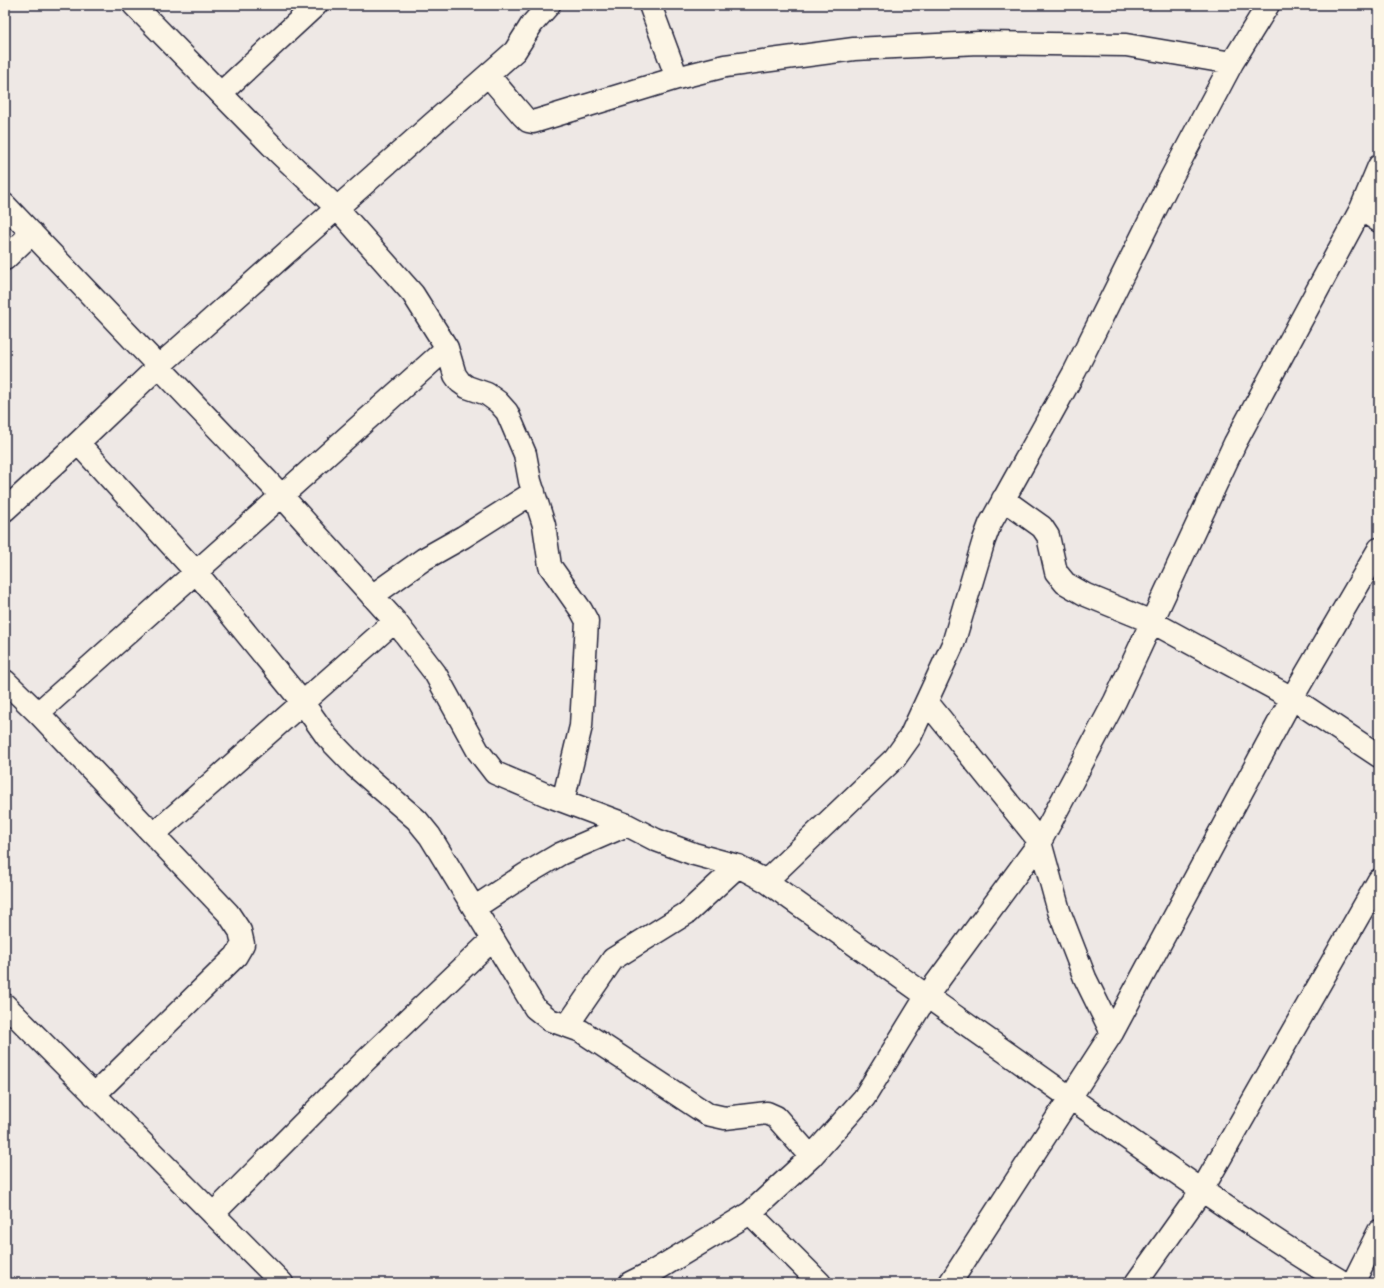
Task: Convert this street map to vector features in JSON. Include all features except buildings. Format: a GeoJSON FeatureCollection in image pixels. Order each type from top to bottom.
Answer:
{"type":"FeatureCollection","features":[{"type":"Feature","properties":{"kind":"street"},"geometry":{"type":"LineString","coordinates":[[134,5],[278,152],[337,208],[413,294],[447,348],[455,376],[460,382],[467,387],[487,394],[498,402],[507,412],[525,454],[544,525],[550,566],[587,621],[582,726],[563,801]]}},
{"type":"Feature","properties":{"kind":"street"},"geometry":{"type":"LineString","coordinates":[[221,93],[316,5]]}},
{"type":"Feature","properties":{"kind":"street"},"geometry":{"type":"LineString","coordinates":[[5,510],[159,366],[515,51],[532,24],[549,5]]}},
{"type":"Feature","properties":{"kind":"street"},"geometry":{"type":"LineString","coordinates":[[650,5],[677,78]]}},
{"type":"Feature","properties":{"kind":"street"},"geometry":{"type":"LineString","coordinates":[[766,881],[895,758],[910,737],[953,644],[990,524],[1075,371],[1170,180],[1232,63],[1268,5]]}},
{"type":"Feature","properties":{"kind":"street"},"geometry":{"type":"LineString","coordinates":[[488,75],[523,116],[528,121],[533,122],[677,78],[725,66],[854,49],[978,43],[1126,46],[1232,63]]}},
{"type":"Feature","properties":{"kind":"street"},"geometry":{"type":"LineString","coordinates":[[630,1283],[661,1276],[750,1213],[811,1157],[864,1098],[926,997],[1040,842],[1115,701],[1235,443],[1361,209],[1379,166]]}},
{"type":"Feature","properties":{"kind":"street"},"geometry":{"type":"LineString","coordinates":[[5,205],[281,495],[395,621],[435,673],[478,751],[488,766],[495,772],[563,801],[627,825],[656,840],[694,854],[738,866],[766,881],[926,997],[1202,1190],[1317,1267],[1344,1283]]}},
{"type":"Feature","properties":{"kind":"street"},"geometry":{"type":"LineString","coordinates":[[1361,209],[1379,221]]}},
{"type":"Feature","properties":{"kind":"street"},"geometry":{"type":"LineString","coordinates":[[5,258],[32,233]]}},
{"type":"Feature","properties":{"kind":"street"},"geometry":{"type":"LineString","coordinates":[[38,713],[447,348]]}},
{"type":"Feature","properties":{"kind":"street"},"geometry":{"type":"LineString","coordinates":[[78,443],[196,572],[303,703],[332,742],[356,767],[417,820],[430,836],[535,1008],[550,1020],[581,1031],[707,1114],[725,1118],[767,1113],[776,1116],[811,1157]]}},
{"type":"Feature","properties":{"kind":"street"},"geometry":{"type":"LineString","coordinates":[[372,596],[424,559],[463,537],[534,492]]}},
{"type":"Feature","properties":{"kind":"street"},"geometry":{"type":"LineString","coordinates":[[1003,499],[1042,527],[1048,536],[1056,572],[1065,583],[1086,595],[1152,622],[1292,698],[1379,756]]}},
{"type":"Feature","properties":{"kind":"street"},"geometry":{"type":"LineString","coordinates":[[950,1283],[1112,1033],[1292,698],[1379,549]]}},
{"type":"Feature","properties":{"kind":"street"},"geometry":{"type":"LineString","coordinates":[[154,834],[395,621]]}},
{"type":"Feature","properties":{"kind":"street"},"geometry":{"type":"LineString","coordinates":[[5,681],[38,713],[228,913],[240,931],[243,944],[236,956],[94,1095]]}},
{"type":"Feature","properties":{"kind":"street"},"geometry":{"type":"LineString","coordinates":[[927,702],[1040,842],[1059,911],[1085,978],[1112,1033]]}},
{"type":"Feature","properties":{"kind":"street"},"geometry":{"type":"LineString","coordinates":[[474,908],[560,854],[627,825]]}},
{"type":"Feature","properties":{"kind":"street"},"geometry":{"type":"LineString","coordinates":[[567,1026],[613,959],[687,913],[738,866]]}},
{"type":"Feature","properties":{"kind":"street"},"geometry":{"type":"LineString","coordinates":[[1136,1283],[1202,1190],[1379,880]]}},
{"type":"Feature","properties":{"kind":"street"},"geometry":{"type":"LineString","coordinates":[[213,1214],[365,1061],[493,939]]}},
{"type":"Feature","properties":{"kind":"street"},"geometry":{"type":"LineString","coordinates":[[5,1005],[282,1283]]}},
{"type":"Feature","properties":{"kind":"street"},"geometry":{"type":"LineString","coordinates":[[750,1213],[820,1283]]}},
{"type":"Feature","properties":{"kind":"street"},"geometry":{"type":"LineString","coordinates":[[1353,1283],[1379,1231]]}}]}
